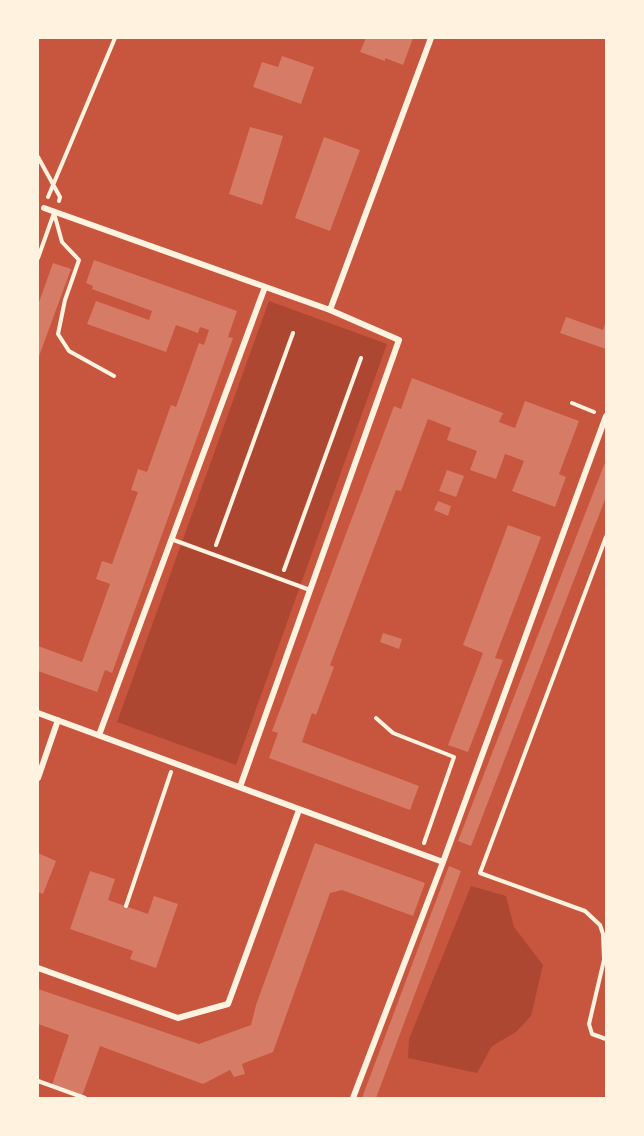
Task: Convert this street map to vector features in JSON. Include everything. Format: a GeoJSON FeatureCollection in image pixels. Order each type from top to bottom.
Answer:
{"type":"FeatureCollection","features":[{"type":"Feature","properties":{"kind":"street"},"geometry":{"type":"LineString","coordinates":[[330,310],[431,38]]}},
{"type":"Feature","properties":{"kind":"street"},"geometry":{"type":"LineString","coordinates":[[44,208],[330,310],[399,340],[240,787]]}},
{"type":"Feature","properties":{"kind":"street"},"geometry":{"type":"LineString","coordinates":[[99,735],[265,287]]}},
{"type":"Feature","properties":{"kind":"street"},"geometry":{"type":"LineString","coordinates":[[353,1098],[443,862],[606,416]]}},
{"type":"Feature","properties":{"kind":"street"},"geometry":{"type":"LineString","coordinates":[[38,712],[443,862]]}},
{"type":"Feature","properties":{"kind":"street"},"geometry":{"type":"LineString","coordinates":[[38,778],[58,720]]}},
{"type":"Feature","properties":{"kind":"street"},"geometry":{"type":"LineString","coordinates":[[38,968],[178,1018],[228,1004],[300,810]]}},
{"type":"Feature","properties":{"kind":"lane"},"geometry":{"type":"LineString","coordinates":[[38,258],[54,213]]}},
{"type":"Feature","properties":{"kind":"lane"},"geometry":{"type":"LineString","coordinates":[[54,213],[62,242],[79,260],[65,300],[58,334],[69,351],[114,376]]}},
{"type":"Feature","properties":{"kind":"lane"},"geometry":{"type":"LineString","coordinates":[[171,539],[310,590]]}},
{"type":"Feature","properties":{"kind":"path"},"geometry":{"type":"LineString","coordinates":[[44,208],[115,38]]}},
{"type":"Feature","properties":{"kind":"path"},"geometry":{"type":"LineString","coordinates":[[38,157],[60,197],[54,213]]}},
{"type":"Feature","properties":{"kind":"path"},"geometry":{"type":"LineString","coordinates":[[212,554],[293,333]]}},
{"type":"Feature","properties":{"kind":"path"},"geometry":{"type":"LineString","coordinates":[[280,579],[361,358]]}},
{"type":"Feature","properties":{"kind":"path"},"geometry":{"type":"LineString","coordinates":[[572,404],[606,416]]}},
{"type":"Feature","properties":{"kind":"path"},"geometry":{"type":"LineString","coordinates":[[606,537],[480,873],[585,911],[600,925],[603,934],[604,960],[589,1024],[592,1034],[606,1039]]}},
{"type":"Feature","properties":{"kind":"path"},"geometry":{"type":"LineString","coordinates":[[376,718],[393,733],[454,757],[420,854]]}},
{"type":"Feature","properties":{"kind":"path"},"geometry":{"type":"LineString","coordinates":[[126,906],[174,763]]}},
{"type":"Feature","properties":{"kind":"path"},"geometry":{"type":"LineString","coordinates":[[38,1082],[85,1098]]}},
{"type":"Feature","properties":{"kind":"shaded area"},"geometry":{"type":"Polygon","coordinates":[[[269,301],[387,344],[236,765],[117,722],[269,301]]]}},
{"type":"Feature","properties":{"kind":"shaded area"},"geometry":{"type":"Polygon","coordinates":[[[471,886],[506,896],[514,927],[543,965],[531,1016],[516,1032],[492,1046],[477,1073],[408,1058],[409,1039],[471,886]]]}},
{"type":"Feature","properties":{"kind":"building"},"geometry":{"type":"Polygon","coordinates":[[[366,38],[413,38],[403,65],[360,52],[366,38]]]}},
{"type":"Feature","properties":{"kind":"building"},"geometry":{"type":"Polygon","coordinates":[[[282,56],[314,67],[301,104],[253,87],[262,62],[278,67],[282,56]]]}},
{"type":"Feature","properties":{"kind":"building"},"geometry":{"type":"Polygon","coordinates":[[[250,127],[283,136],[262,205],[229,194],[250,127]]]}},
{"type":"Feature","properties":{"kind":"building"},"geometry":{"type":"Polygon","coordinates":[[[324,137],[360,150],[330,231],[295,218],[324,137]]]}},
{"type":"Feature","properties":{"kind":"building"},"geometry":{"type":"Polygon","coordinates":[[[94,260],[237,311],[228,337],[233,338],[112,673],[105,670],[97,692],[38,671],[38,646],[82,662],[110,584],[96,579],[102,561],[112,564],[138,492],[131,490],[138,469],[147,472],[171,405],[176,407],[199,343],[204,345],[209,330],[200,327],[198,333],[176,325],[166,352],[87,324],[96,301],[149,320],[152,311],[92,289],[93,286],[86,283],[94,260]]]}},
{"type":"Feature","properties":{"kind":"building"},"geometry":{"type":"Polygon","coordinates":[[[53,263],[71,269],[38,359],[38,305],[53,263]]]}},
{"type":"Feature","properties":{"kind":"building"},"geometry":{"type":"Polygon","coordinates":[[[566,317],[603,330],[606,321],[606,349],[560,333],[566,317]]]}},
{"type":"Feature","properties":{"kind":"building"},"geometry":{"type":"Polygon","coordinates":[[[412,378],[503,413],[499,422],[515,428],[525,401],[579,421],[559,474],[566,477],[555,507],[512,491],[524,461],[505,454],[496,479],[470,470],[477,451],[447,440],[451,428],[428,419],[401,491],[396,490],[330,665],[334,667],[316,715],[312,713],[302,742],[419,786],[410,810],[269,758],[278,733],[272,731],[394,406],[401,409],[412,378]]]}},
{"type":"Feature","properties":{"kind":"building"},"geometry":{"type":"Polygon","coordinates":[[[606,460],[606,497],[471,846],[458,841],[606,460]]]}},
{"type":"Feature","properties":{"kind":"building"},"geometry":{"type":"Polygon","coordinates":[[[447,470],[464,476],[456,497],[439,491],[447,470]]]}},
{"type":"Feature","properties":{"kind":"building"},"geometry":{"type":"Polygon","coordinates":[[[438,501],[451,506],[448,516],[434,510],[438,501]]]}},
{"type":"Feature","properties":{"kind":"building"},"geometry":{"type":"Polygon","coordinates":[[[508,525],[541,537],[495,658],[503,660],[468,752],[448,745],[483,653],[463,645],[508,525]]]}},
{"type":"Feature","properties":{"kind":"building"},"geometry":{"type":"Polygon","coordinates":[[[383,633],[402,639],[399,649],[380,642],[383,633]]]}},
{"type":"Feature","properties":{"kind":"building"},"geometry":{"type":"Polygon","coordinates":[[[315,843],[425,883],[413,916],[342,890],[330,893],[273,1052],[242,1064],[245,1074],[234,1077],[230,1070],[203,1084],[100,1046],[82,1096],[52,1085],[69,1035],[38,1024],[38,989],[199,1044],[251,1025],[256,1005],[315,843]]]}},
{"type":"Feature","properties":{"kind":"building"},"geometry":{"type":"Polygon","coordinates":[[[38,853],[56,861],[43,894],[38,892],[38,853]]]}},
{"type":"Feature","properties":{"kind":"building"},"geometry":{"type":"Polygon","coordinates":[[[449,866],[461,871],[376,1098],[362,1098],[449,866]]]}},
{"type":"Feature","properties":{"kind":"building"},"geometry":{"type":"Polygon","coordinates":[[[90,871],[115,879],[108,900],[148,914],[154,896],[178,904],[156,968],[130,959],[133,951],[70,929],[90,871]]]}}]}
